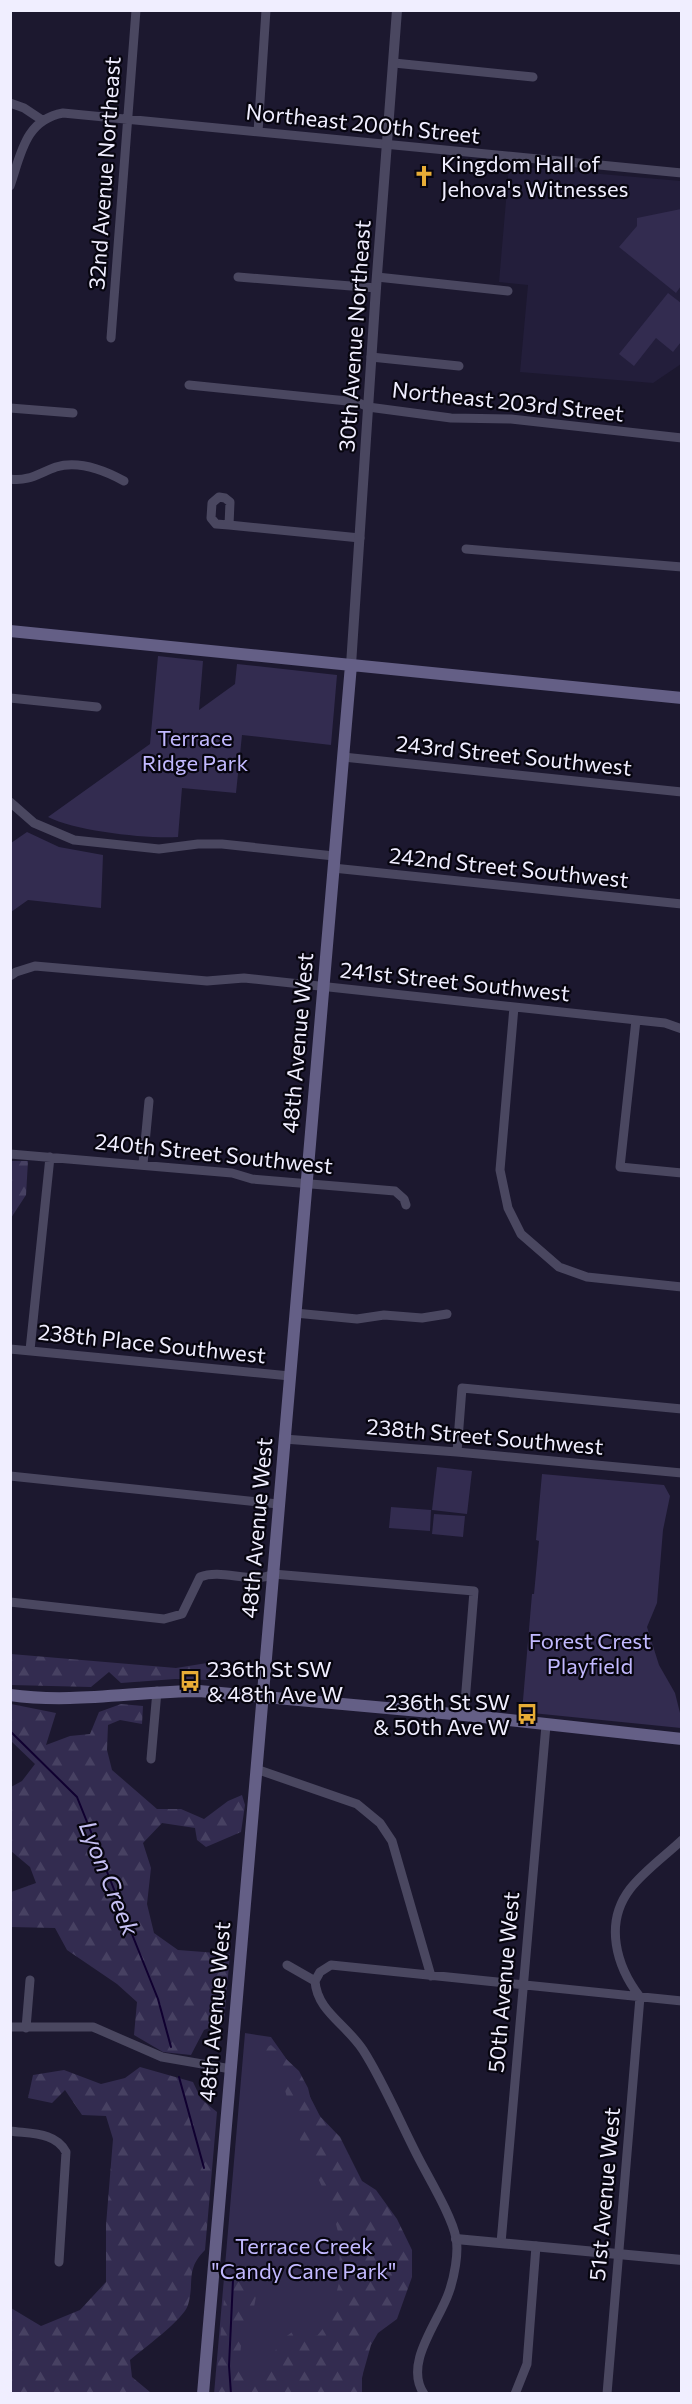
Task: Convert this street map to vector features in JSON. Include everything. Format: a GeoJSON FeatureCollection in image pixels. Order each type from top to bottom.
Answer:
{"type":"FeatureCollection","features":[{"type":"Feature","properties":{"kind":"main road"},"geometry":{"type":"LineString","coordinates":[[10,631],[681,698]]}},
{"type":"Feature","properties":{"kind":"main road","name":"48th Avenue West"},"geometry":{"type":"LineString","coordinates":[[203,2394],[351,665]]}},
{"type":"Feature","properties":{"kind":"main road"},"geometry":{"type":"LineString","coordinates":[[10,1695],[59,1698],[157,1691],[199,1691],[464,1715],[681,1739]]}},
{"type":"Feature","properties":{"kind":"street","name":"32nd Avenue Northeast"},"geometry":{"type":"LineString","coordinates":[[111,338],[136,10]]}},
{"type":"Feature","properties":{"kind":"street"},"geometry":{"type":"LineString","coordinates":[[258,132],[266,10]]}},
{"type":"Feature","properties":{"kind":"street","name":"30th Avenue Northeast"},"geometry":{"type":"LineString","coordinates":[[351,665],[376,283],[397,10]]}},
{"type":"Feature","properties":{"kind":"street"},"geometry":{"type":"LineString","coordinates":[[393,63],[533,77]]}},
{"type":"Feature","properties":{"kind":"street"},"geometry":{"type":"LineString","coordinates":[[10,103],[24,108],[42,120],[25,141],[10,186]]}},
{"type":"Feature","properties":{"kind":"street","name":"Northeast 200th Street"},"geometry":{"type":"LineString","coordinates":[[42,120],[51,115],[63,113],[128,118],[681,174]]}},
{"type":"Feature","properties":{"kind":"street"},"geometry":{"type":"LineString","coordinates":[[238,278],[508,291]]}},
{"type":"Feature","properties":{"kind":"street"},"geometry":{"type":"LineString","coordinates":[[371,357],[459,366]]}},
{"type":"Feature","properties":{"kind":"street","name":"Northeast 203rd Street"},"geometry":{"type":"LineString","coordinates":[[189,385],[357,402],[368,407],[451,418],[511,420],[681,438]]}},
{"type":"Feature","properties":{"kind":"street"},"geometry":{"type":"LineString","coordinates":[[10,408],[73,413]]}},
{"type":"Feature","properties":{"kind":"street"},"geometry":{"type":"LineString","coordinates":[[10,480],[21,481],[67,465],[101,468],[124,481]]}},
{"type":"Feature","properties":{"kind":"street"},"geometry":{"type":"LineString","coordinates":[[229,525],[360,538]]}},
{"type":"Feature","properties":{"kind":"street"},"geometry":{"type":"LineString","coordinates":[[466,549],[681,567]]}},
{"type":"Feature","properties":{"kind":"street"},"geometry":{"type":"LineString","coordinates":[[10,698],[98,707]]}},
{"type":"Feature","properties":{"kind":"street","name":"243rd Street Southwest"},"geometry":{"type":"LineString","coordinates":[[343,757],[681,792]]}},
{"type":"Feature","properties":{"kind":"street","name":"242nd Street Southwest"},"geometry":{"type":"LineString","coordinates":[[10,802],[34,823],[74,840],[159,849],[198,844],[222,844],[333,862],[681,904]]}},
{"type":"Feature","properties":{"kind":"street","name":"241st Street Southwest"},"geometry":{"type":"LineString","coordinates":[[10,976],[35,966],[207,981],[244,978],[665,1023],[681,1029]]}},
{"type":"Feature","properties":{"kind":"street"},"geometry":{"type":"LineString","coordinates":[[514,1007],[500,1170],[508,1208],[521,1234],[559,1267],[587,1277],[681,1287]]}},
{"type":"Feature","properties":{"kind":"street"},"geometry":{"type":"LineString","coordinates":[[636,1020],[620,1167],[681,1173]]}},
{"type":"Feature","properties":{"kind":"street"},"geometry":{"type":"LineString","coordinates":[[143,1164],[149,1101]]}},
{"type":"Feature","properties":{"kind":"street","name":"240th Street Southwest"},"geometry":{"type":"LineString","coordinates":[[10,1154],[143,1164],[232,1173],[252,1179],[395,1191],[404,1199],[406,1206]]}},
{"type":"Feature","properties":{"kind":"street"},"geometry":{"type":"LineString","coordinates":[[30,1350],[50,1157]]}},
{"type":"Feature","properties":{"kind":"street"},"geometry":{"type":"LineString","coordinates":[[295,1313],[357,1319],[384,1315],[422,1318],[447,1314]]}},
{"type":"Feature","properties":{"kind":"street","name":"238th Place Southwest"},"geometry":{"type":"LineString","coordinates":[[10,1349],[290,1376]]}},
{"type":"Feature","properties":{"kind":"street"},"geometry":{"type":"LineString","coordinates":[[457,1452],[462,1388],[681,1409]]}},
{"type":"Feature","properties":{"kind":"street","name":"238th Street Southwest"},"geometry":{"type":"LineString","coordinates":[[284,1439],[457,1452],[681,1473]]}},
{"type":"Feature","properties":{"kind":"street"},"geometry":{"type":"LineString","coordinates":[[10,1476],[278,1504]]}},
{"type":"Feature","properties":{"kind":"street"},"geometry":{"type":"LineString","coordinates":[[10,1602],[164,1619],[182,1614],[200,1577],[209,1574],[263,1579],[273,1574],[474,1591],[464,1715]]}},
{"type":"Feature","properties":{"kind":"street"},"geometry":{"type":"LineString","coordinates":[[151,1759],[157,1691]]}},
{"type":"Feature","properties":{"kind":"street","name":"50th Avenue West"},"geometry":{"type":"LineString","coordinates":[[501,2243],[546,1725]]}},
{"type":"Feature","properties":{"kind":"street"},"geometry":{"type":"LineString","coordinates":[[256,1769],[357,1804],[380,1822],[392,1841],[430,1976]]}},
{"type":"Feature","properties":{"kind":"street"},"geometry":{"type":"LineString","coordinates":[[640,1997],[626,1979],[620,1962],[615,1926],[619,1909],[630,1889],[681,1840]]}},
{"type":"Feature","properties":{"kind":"street"},"geometry":{"type":"LineString","coordinates":[[287,1965],[315,1981]]}},
{"type":"Feature","properties":{"kind":"street"},"geometry":{"type":"LineString","coordinates":[[424,2394],[416,2374],[420,2356],[450,2291],[455,2264],[456,2239],[440,2201],[364,2050],[345,2026],[321,2005],[315,1993],[315,1981],[320,1972],[331,1965],[681,2001]]}},
{"type":"Feature","properties":{"kind":"street"},"geometry":{"type":"LineString","coordinates":[[27,2028],[30,1980]]}},
{"type":"Feature","properties":{"kind":"street","name":"51st Avenue West"},"geometry":{"type":"LineString","coordinates":[[607,2394],[640,1997]]}},
{"type":"Feature","properties":{"kind":"street"},"geometry":{"type":"LineString","coordinates":[[10,2027],[93,2026],[162,2057],[231,2069]]}},
{"type":"Feature","properties":{"kind":"street"},"geometry":{"type":"LineString","coordinates":[[10,2132],[53,2137],[62,2143],[66,2152],[59,2262]]}},
{"type":"Feature","properties":{"kind":"street"},"geometry":{"type":"LineString","coordinates":[[456,2239],[681,2260]]}},
{"type":"Feature","properties":{"kind":"street"},"geometry":{"type":"LineString","coordinates":[[515,2394],[527,2364],[536,2246]]}},
{"type":"Feature","properties":{"kind":"shaded area"},"geometry":{"type":"Polygon","coordinates":[[[509,166],[681,181],[681,364],[653,383],[520,372],[528,285],[499,282],[509,166]]]}},
{"type":"Feature","properties":{"kind":"green space"},"geometry":{"type":"Polygon","coordinates":[[[681,209],[681,286],[676,293],[619,247],[637,226],[637,218],[681,209]]]}},
{"type":"Feature","properties":{"kind":"green space"},"geometry":{"type":"Polygon","coordinates":[[[668,293],[681,303],[681,342],[673,352],[656,338],[634,366],[619,354],[668,293]]]}},
{"type":"Feature","properties":{"kind":"green space","name":"Terrace Ridge Park"},"geometry":{"type":"Polygon","coordinates":[[[158,656],[203,661],[199,710],[235,684],[237,664],[337,675],[331,745],[242,735],[236,793],[182,788],[178,837],[111,833],[75,826],[48,817],[150,744],[158,656]]]}},
{"type":"Feature","properties":{"kind":"green space"},"geometry":{"type":"Polygon","coordinates":[[[27,832],[59,847],[103,855],[101,908],[28,900],[11,912],[11,843],[27,832]]]}},
{"type":"Feature","properties":{"kind":"green space"},"geometry":{"type":"Polygon","coordinates":[[[11,1161],[28,1161],[26,1195],[11,1218],[11,1161]]]}},
{"type":"Feature","properties":{"kind":"green space"},"geometry":{"type":"Polygon","coordinates":[[[437,1467],[472,1471],[467,1514],[432,1510],[437,1467]]]}},
{"type":"Feature","properties":{"kind":"green space","name":"Forest Crest Playfield"},"geometry":{"type":"Polygon","coordinates":[[[542,1474],[664,1485],[670,1496],[663,1530],[657,1603],[647,1627],[659,1665],[675,1693],[681,1717],[681,1728],[522,1712],[539,1541],[536,1540],[542,1474]]]}},
{"type":"Feature","properties":{"kind":"green space"},"geometry":{"type":"Polygon","coordinates":[[[391,1507],[431,1510],[430,1531],[389,1528],[391,1507]]]}},
{"type":"Feature","properties":{"kind":"green space"},"geometry":{"type":"Polygon","coordinates":[[[434,1514],[465,1516],[463,1537],[432,1534],[434,1514]]]}},
{"type":"Feature","properties":{"kind":"green space"},"geometry":{"type":"Polygon","coordinates":[[[11,1654],[176,1668],[207,1663],[211,1671],[209,1680],[175,1679],[121,1683],[109,1672],[91,1687],[11,1685],[11,1654]]]}},
{"type":"Feature","properties":{"kind":"green space"},"geometry":{"type":"Polygon","coordinates":[[[11,1704],[56,1713],[46,1745],[70,1736],[90,1734],[99,1712],[121,1704],[143,1706],[142,1724],[120,1720],[108,1725],[107,1750],[112,1770],[157,1809],[181,1809],[204,1819],[228,1801],[242,1795],[245,1805],[241,1832],[206,1847],[197,1840],[195,1828],[162,1823],[143,1843],[151,1868],[147,1904],[154,1933],[178,1950],[230,1954],[224,2022],[204,2030],[191,2055],[163,2052],[134,2035],[137,2002],[117,1984],[67,1950],[55,1928],[11,1927],[11,1892],[36,1883],[30,1867],[11,1851],[11,1787],[22,1781],[35,1764],[11,1741],[11,1704]]]}},
{"type":"Feature","properties":{"kind":"green space","name":"Terrace Creek \"Candy Cane Park\""},"geometry":{"type":"Polygon","coordinates":[[[245,2033],[271,2037],[302,2081],[386,2245],[371,2314],[360,2393],[214,2394],[245,2033]]]}},
{"type":"Feature","properties":{"kind":"green space"},"geometry":{"type":"Polygon","coordinates":[[[271,2045],[299,2071],[308,2088],[313,2109],[340,2137],[362,2181],[376,2190],[397,2219],[412,2250],[412,2277],[397,2319],[378,2333],[371,2345],[362,2377],[362,2393],[215,2393],[227,2267],[241,2264],[258,2286],[254,2307],[242,2334],[239,2368],[251,2376],[267,2368],[280,2341],[299,2327],[317,2336],[329,2321],[339,2283],[340,2240],[332,2208],[295,2129],[284,2086],[260,2051],[271,2045]]]}},
{"type":"Feature","properties":{"kind":"green space","name":"Terrace Creek \"Candy Cane Park\""},"geometry":{"type":"Polygon","coordinates":[[[140,2067],[193,2082],[201,2099],[217,2112],[205,2250],[193,2270],[188,2305],[171,2326],[130,2360],[132,2377],[150,2392],[156,2393],[11,2393],[11,2308],[41,2326],[80,2310],[106,2282],[106,2225],[113,2139],[106,2116],[82,2115],[65,2090],[52,2103],[28,2098],[33,2075],[64,2070],[101,2084],[125,2078],[140,2067]]]}},
{"type":"Feature","properties":{"kind":"waterway","name":"Lyon Creek"},"geometry":{"type":"LineString","coordinates":[[10,1731],[77,1797],[158,1999],[171,2047]]}},
{"type":"Feature","properties":{"kind":"waterway","name":"Lyon Creek"},"geometry":{"type":"LineString","coordinates":[[179,2077],[204,2168]]}},
{"type":"Feature","properties":{"kind":"waterway","name":"Lyon Creek"},"geometry":{"type":"LineString","coordinates":[[231,2394],[229,2366],[233,2280]]}},
{"type":"Feature","properties":{"kind":"place","name":"Kingdom Hall of Jehova's Witnesses"},"geometry":{"type":"Point","coordinates":[424,176]}},
{"type":"Feature","properties":{"kind":"place","name":"236th St SW & 48th Ave W"},"geometry":{"type":"Point","coordinates":[190,1681]}},
{"type":"Feature","properties":{"kind":"place","name":"236th St SW & 50th Ave W"},"geometry":{"type":"Point","coordinates":[527,1714]}}]}
